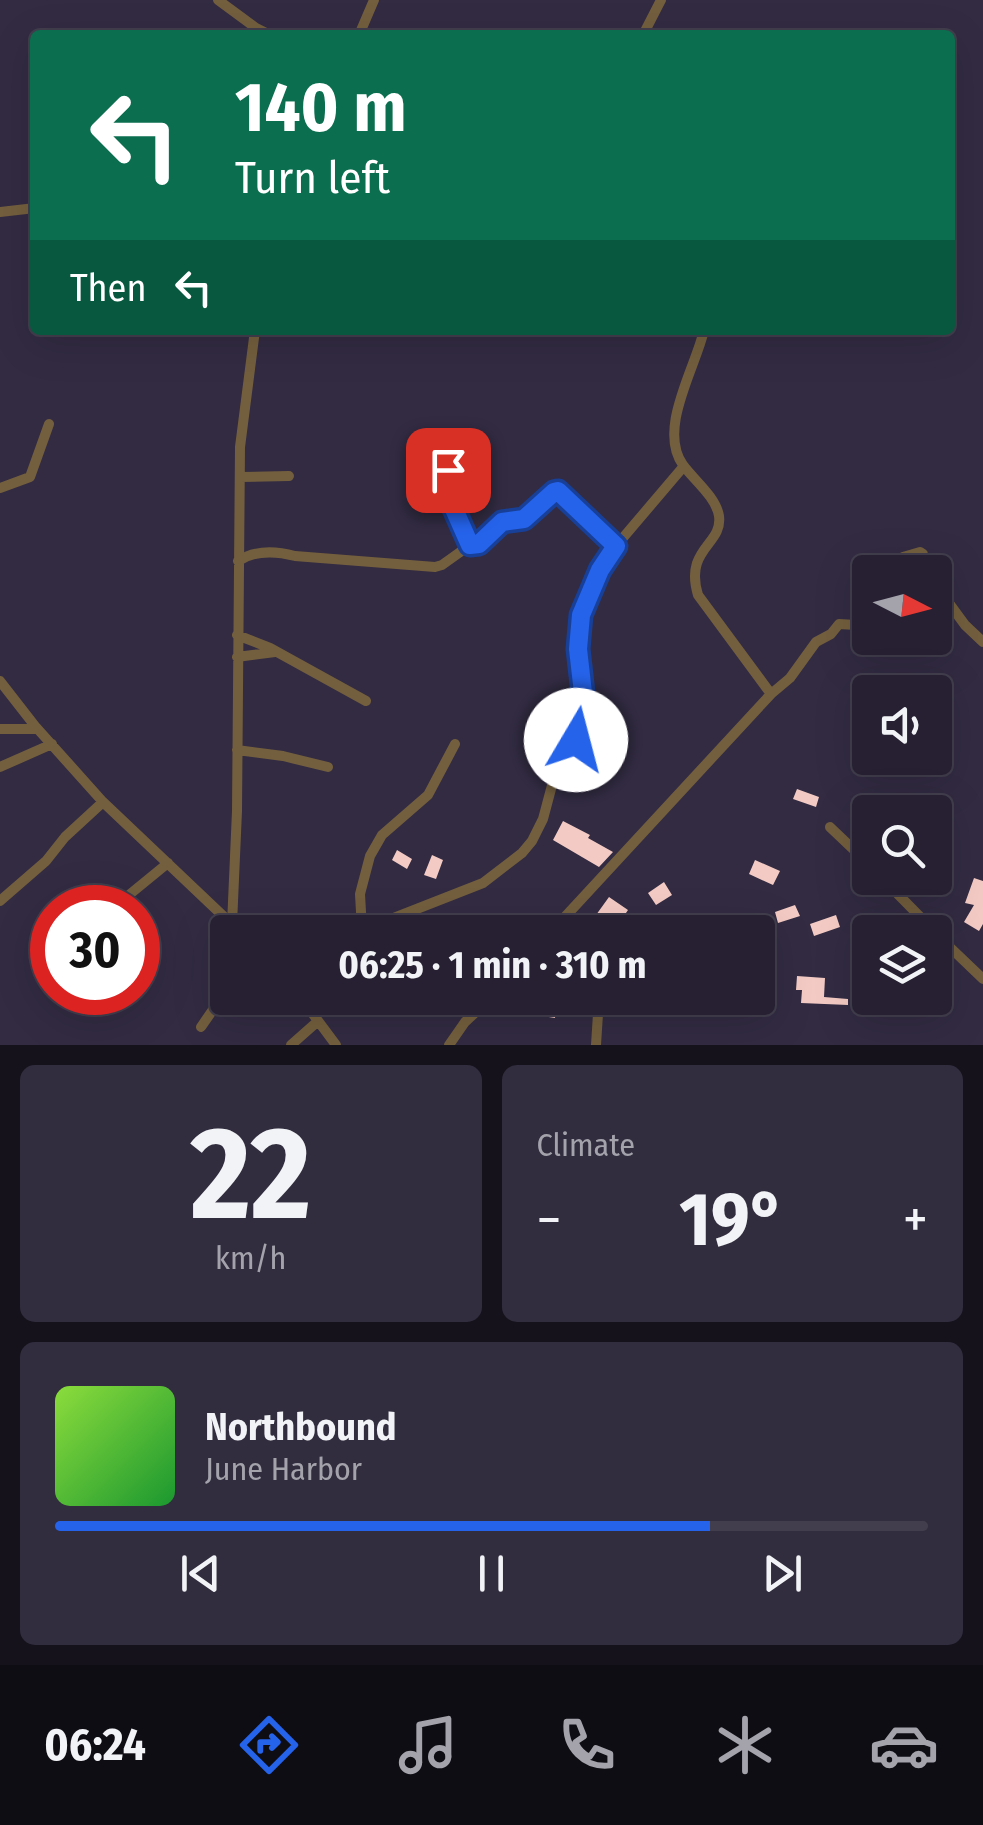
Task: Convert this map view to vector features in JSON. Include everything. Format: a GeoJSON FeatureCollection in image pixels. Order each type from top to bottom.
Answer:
{"type":"FeatureCollection","features":[{"type":"Feature","properties":{"kind":"street"},"geometry":{"type":"LineString","coordinates":[[218,0],[260,30]]}},
{"type":"Feature","properties":{"kind":"street"},"geometry":{"type":"LineString","coordinates":[[361,30],[374,0]]}},
{"type":"Feature","properties":{"kind":"street"},"geometry":{"type":"LineString","coordinates":[[646,30],[661,0]]}},
{"type":"Feature","properties":{"kind":"street"},"geometry":{"type":"LineString","coordinates":[[0,212],[30,209]]}},
{"type":"Feature","properties":{"kind":"street"},"geometry":{"type":"LineString","coordinates":[[236,915],[240,448],[254,335]]}},
{"type":"Feature","properties":{"kind":"street"},"geometry":{"type":"LineString","coordinates":[[703,335],[683,388],[675,428],[676,450],[684,466],[719,513],[715,535],[694,567],[694,583],[698,595],[771,694]]}},
{"type":"Feature","properties":{"kind":"street"},"geometry":{"type":"LineString","coordinates":[[0,488],[34,472],[49,424]]}},
{"type":"Feature","properties":{"kind":"street"},"geometry":{"type":"LineString","coordinates":[[423,454],[448,470],[454,509],[470,545]]}},
{"type":"Feature","properties":{"kind":"street"},"geometry":{"type":"LineString","coordinates":[[401,915],[484,883],[532,841],[543,819],[555,774],[576,740],[583,693],[578,649],[581,615],[600,570],[616,546],[684,466]]}},
{"type":"Feature","properties":{"kind":"street"},"geometry":{"type":"LineString","coordinates":[[240,477],[288,476]]}},
{"type":"Feature","properties":{"kind":"street"},"geometry":{"type":"LineString","coordinates":[[238,561],[254,554],[280,552],[429,567],[479,544],[502,522],[524,519],[558,491],[616,546]]}},
{"type":"Feature","properties":{"kind":"street"},"geometry":{"type":"LineString","coordinates":[[952,607],[983,642]]}},
{"type":"Feature","properties":{"kind":"street"},"geometry":{"type":"LineString","coordinates":[[567,915],[790,678],[816,642],[839,624],[852,626]]}},
{"type":"Feature","properties":{"kind":"street"},"geometry":{"type":"LineString","coordinates":[[237,635],[366,701]]}},
{"type":"Feature","properties":{"kind":"street"},"geometry":{"type":"LineString","coordinates":[[237,657],[276,652]]}},
{"type":"Feature","properties":{"kind":"street"},"geometry":{"type":"LineString","coordinates":[[0,681],[103,802],[222,915]]}},
{"type":"Feature","properties":{"kind":"street"},"geometry":{"type":"LineString","coordinates":[[0,729],[38,729]]}},
{"type":"Feature","properties":{"kind":"street"},"geometry":{"type":"LineString","coordinates":[[0,767],[52,744]]}},
{"type":"Feature","properties":{"kind":"street"},"geometry":{"type":"LineString","coordinates":[[360,915],[360,894],[370,856],[382,835],[428,795],[456,744]]}},
{"type":"Feature","properties":{"kind":"street"},"geometry":{"type":"LineString","coordinates":[[237,750],[328,766]]}},
{"type":"Feature","properties":{"kind":"street"},"geometry":{"type":"LineString","coordinates":[[0,901],[46,861],[65,837],[103,802]]}},
{"type":"Feature","properties":{"kind":"street"},"geometry":{"type":"LineString","coordinates":[[830,827],[852,848]]}},
{"type":"Feature","properties":{"kind":"street"},"geometry":{"type":"LineString","coordinates":[[141,885],[168,863]]}},
{"type":"Feature","properties":{"kind":"street"},"geometry":{"type":"LineString","coordinates":[[898,895],[918,915]]}},
{"type":"Feature","properties":{"kind":"street"},"geometry":{"type":"LineString","coordinates":[[952,950],[983,980]]}},
{"type":"Feature","properties":{"kind":"street"},"geometry":{"type":"LineString","coordinates":[[201,1027],[210,1014]]}},
{"type":"Feature","properties":{"kind":"street"},"geometry":{"type":"LineString","coordinates":[[312,1015],[336,1045]]}},
{"type":"Feature","properties":{"kind":"street"},"geometry":{"type":"LineString","coordinates":[[449,1045],[473,1015]]}},
{"type":"Feature","properties":{"kind":"street"},"geometry":{"type":"LineString","coordinates":[[596,1045],[599,1015]]}},
{"type":"Feature","properties":{"kind":"street"},"geometry":{"type":"LineString","coordinates":[[291,1045],[317,1022]]}},
{"type":"Feature","properties":{"kind":"building"},"geometry":{"type":"Polygon","coordinates":[[[797,789],[819,797],[816,807],[793,799],[797,789]]]}},
{"type":"Feature","properties":{"kind":"building"},"geometry":{"type":"Polygon","coordinates":[[[563,821],[613,852],[599,867],[553,840],[563,821]]]}},
{"type":"Feature","properties":{"kind":"building"},"geometry":{"type":"Polygon","coordinates":[[[397,850],[412,859],[407,869],[392,860],[397,850]]]}},
{"type":"Feature","properties":{"kind":"building"},"geometry":{"type":"Polygon","coordinates":[[[432,855],[443,860],[436,879],[424,875],[432,855]]]}},
{"type":"Feature","properties":{"kind":"building"},"geometry":{"type":"Polygon","coordinates":[[[755,860],[780,871],[773,885],[749,874],[755,860]]]}},
{"type":"Feature","properties":{"kind":"building"},"geometry":{"type":"Polygon","coordinates":[[[974,878],[983,881],[983,924],[979,931],[964,922],[974,905],[965,903],[974,878]]]}},
{"type":"Feature","properties":{"kind":"building"},"geometry":{"type":"Polygon","coordinates":[[[664,882],[672,895],[656,905],[648,893],[664,882]]]}},
{"type":"Feature","properties":{"kind":"building"},"geometry":{"type":"Polygon","coordinates":[[[609,897],[628,910],[625,915],[596,915],[609,897]]]}},
{"type":"Feature","properties":{"kind":"building"},"geometry":{"type":"Polygon","coordinates":[[[795,905],[800,916],[778,923],[775,912],[795,905]]]}},
{"type":"Feature","properties":{"kind":"building"},"geometry":{"type":"Polygon","coordinates":[[[836,915],[840,927],[814,936],[810,924],[836,915]]]}},
{"type":"Feature","properties":{"kind":"building"},"geometry":{"type":"Polygon","coordinates":[[[797,976],[825,978],[824,997],[848,999],[848,1005],[801,1003],[802,990],[796,990],[797,976]]]}},
{"type":"Feature","properties":{"kind":"route"},"geometry":{"type":"LineString","coordinates":[[448,470],[454,509],[470,545],[479,544],[502,522],[524,519],[558,491],[616,546],[600,570],[581,615],[578,649],[584,684],[576,740]]}}]}
